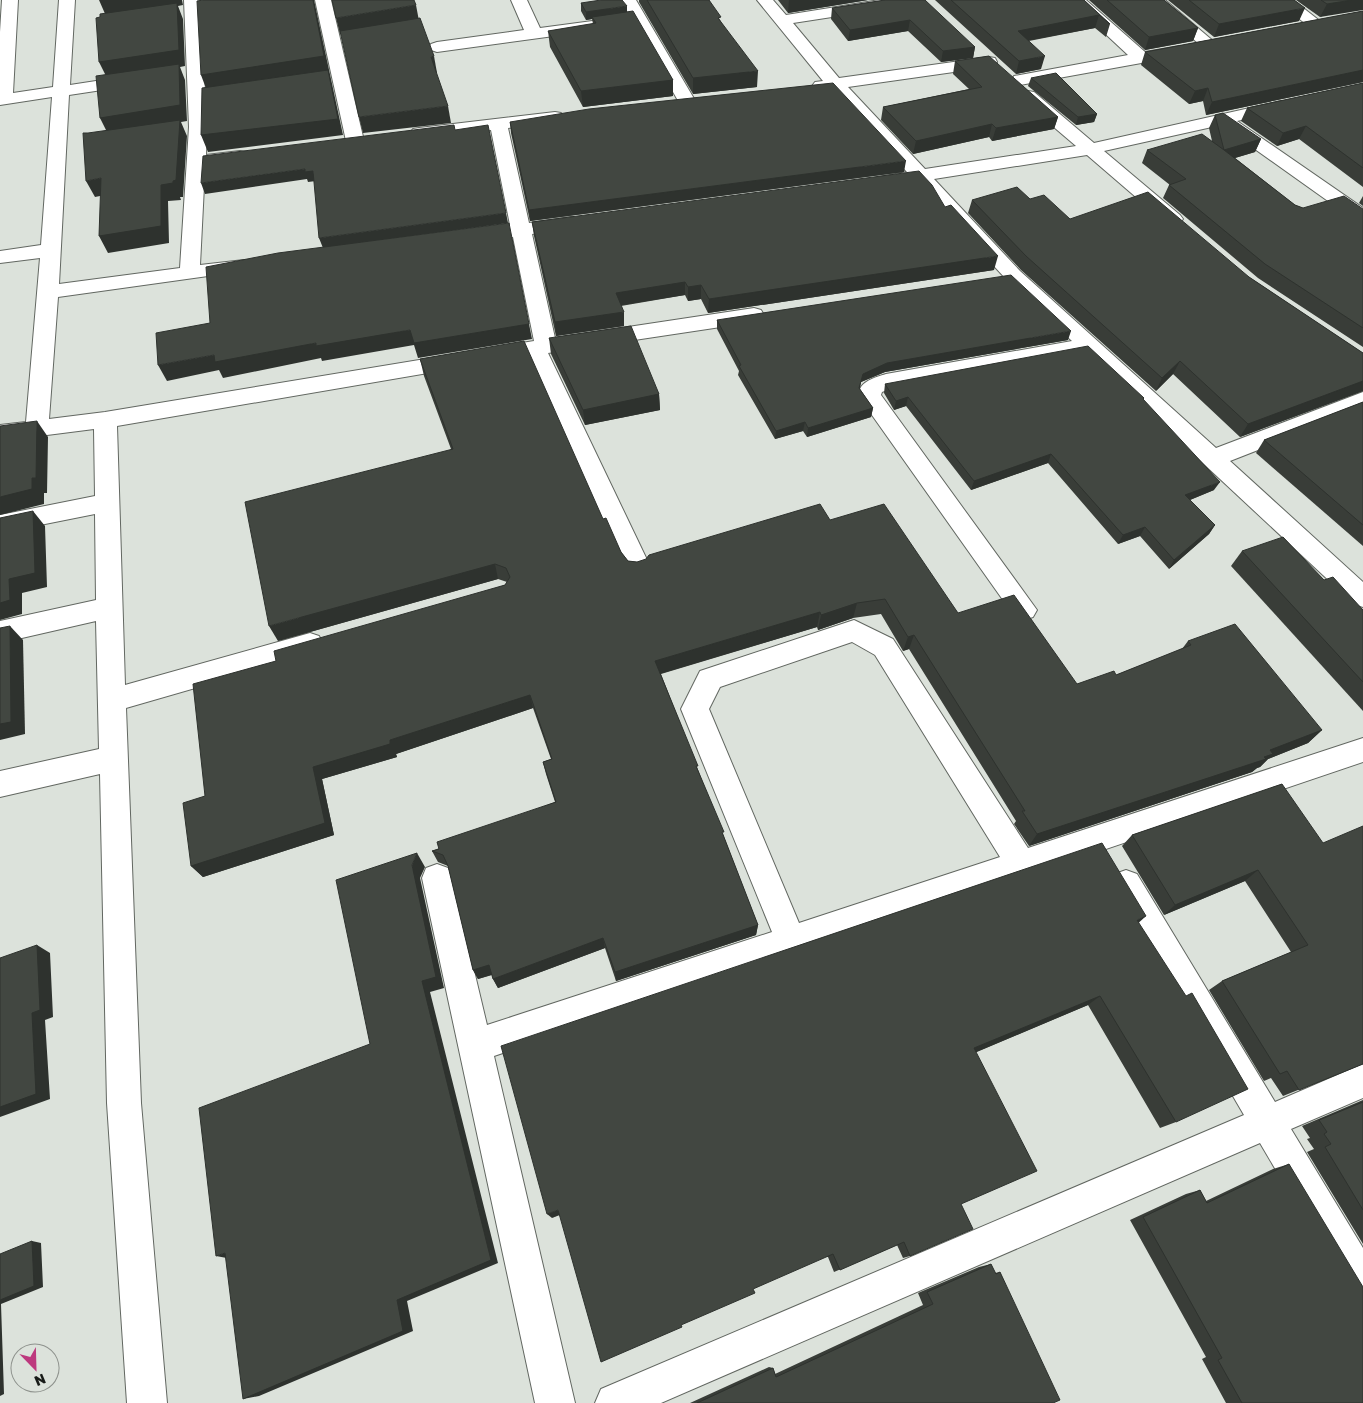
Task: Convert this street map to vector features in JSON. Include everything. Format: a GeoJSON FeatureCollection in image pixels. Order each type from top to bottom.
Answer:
{"type":"FeatureCollection","features":[{"type":"Feature","properties":{"kind":"street"},"geometry":{"type":"LineString","coordinates":[[10,0],[4,34],[2,99],[148,79]]}},
{"type":"Feature","properties":{"kind":"street"},"geometry":{"type":"LineString","coordinates":[[37,427],[48,292],[67,0]]}},
{"type":"Feature","properties":{"kind":"street"},"geometry":{"type":"LineString","coordinates":[[323,0],[334,42],[339,78],[355,141]]}},
{"type":"Feature","properties":{"kind":"street"},"geometry":{"type":"LineString","coordinates":[[519,0],[534,34]]}},
{"type":"Feature","properties":{"kind":"street"},"geometry":{"type":"LineString","coordinates":[[628,0],[686,102]]}},
{"type":"Feature","properties":{"kind":"street"},"geometry":{"type":"LineString","coordinates":[[765,0],[836,85],[920,177],[1003,277],[1089,345],[1363,597]]}},
{"type":"Feature","properties":{"kind":"street"},"geometry":{"type":"LineString","coordinates":[[782,20],[910,0]]}},
{"type":"Feature","properties":{"kind":"street"},"geometry":{"type":"LineString","coordinates":[[1077,0],[1141,58]]}},
{"type":"Feature","properties":{"kind":"street"},"geometry":{"type":"LineString","coordinates":[[1155,0],[1211,46]]}},
{"type":"Feature","properties":{"kind":"street"},"geometry":{"type":"LineString","coordinates":[[1283,0],[1318,25]]}},
{"type":"Feature","properties":{"kind":"street"},"geometry":{"type":"LineString","coordinates":[[174,14],[199,7],[197,161],[190,273]]}},
{"type":"Feature","properties":{"kind":"street"},"geometry":{"type":"LineString","coordinates":[[437,47],[640,20]]}},
{"type":"Feature","properties":{"kind":"street"},"geometry":{"type":"LineString","coordinates":[[1298,29],[1336,22]]}},
{"type":"Feature","properties":{"kind":"street"},"geometry":{"type":"LineString","coordinates":[[334,42],[352,39]]}},
{"type":"Feature","properties":{"kind":"street"},"geometry":{"type":"LineString","coordinates":[[808,88],[1001,73],[1141,58],[1230,42]]}},
{"type":"Feature","properties":{"kind":"street"},"geometry":{"type":"LineString","coordinates":[[976,49],[1001,73],[1189,232]]}},
{"type":"Feature","properties":{"kind":"street"},"geometry":{"type":"LineString","coordinates":[[177,75],[197,72]]}},
{"type":"Feature","properties":{"kind":"street"},"geometry":{"type":"LineString","coordinates":[[320,81],[339,78]]}},
{"type":"Feature","properties":{"kind":"street"},"geometry":{"type":"LineString","coordinates":[[198,100],[217,97]]}},
{"type":"Feature","properties":{"kind":"street"},"geometry":{"type":"LineString","coordinates":[[667,104],[705,99]]}},
{"type":"Feature","properties":{"kind":"street"},"geometry":{"type":"LineString","coordinates":[[872,183],[1091,149],[1297,102]]}},
{"type":"Feature","properties":{"kind":"street"},"geometry":{"type":"LineString","coordinates":[[403,135],[567,115]]}},
{"type":"Feature","properties":{"kind":"street"},"geometry":{"type":"LineString","coordinates":[[1221,118],[1363,217]]}},
{"type":"Feature","properties":{"kind":"street"},"geometry":{"type":"LineString","coordinates":[[498,123],[521,230],[541,347],[637,566]]}},
{"type":"Feature","properties":{"kind":"street"},"geometry":{"type":"LineString","coordinates":[[179,130],[198,127]]}},
{"type":"Feature","properties":{"kind":"street"},"geometry":{"type":"LineString","coordinates":[[335,144],[374,139]]}},
{"type":"Feature","properties":{"kind":"street"},"geometry":{"type":"LineString","coordinates":[[197,161],[256,154]]}},
{"type":"Feature","properties":{"kind":"street"},"geometry":{"type":"LineString","coordinates":[[1343,204],[1363,199]]}},
{"type":"Feature","properties":{"kind":"street"},"geometry":{"type":"LineString","coordinates":[[453,239],[589,221]]}},
{"type":"Feature","properties":{"kind":"street"},"geometry":{"type":"LineString","coordinates":[[0,257],[50,250]]}},
{"type":"Feature","properties":{"kind":"street"},"geometry":{"type":"LineString","coordinates":[[48,292],[258,264]]}},
{"type":"Feature","properties":{"kind":"street"},"geometry":{"type":"LineString","coordinates":[[0,433],[105,420],[541,347],[770,313]]}},
{"type":"Feature","properties":{"kind":"street"},"geometry":{"type":"LineString","coordinates":[[1024,610],[870,396],[871,388],[886,382],[1089,345]]}},
{"type":"Feature","properties":{"kind":"street"},"geometry":{"type":"LineString","coordinates":[[1212,458],[1363,400]]}},
{"type":"Feature","properties":{"kind":"street"},"geometry":{"type":"LineString","coordinates":[[105,420],[108,608],[124,1102],[147,1403]]}},
{"type":"Feature","properties":{"kind":"street"},"geometry":{"type":"LineString","coordinates":[[0,524],[106,503]]}},
{"type":"Feature","properties":{"kind":"street"},"geometry":{"type":"LineString","coordinates":[[0,632],[108,608]]}},
{"type":"Feature","properties":{"kind":"street"},"geometry":{"type":"LineString","coordinates":[[791,941],[695,709],[710,680],[854,632],[884,646],[1021,864]]}},
{"type":"Feature","properties":{"kind":"street"},"geometry":{"type":"LineString","coordinates":[[112,700],[329,639]]}},
{"type":"Feature","properties":{"kind":"street"},"geometry":{"type":"LineString","coordinates":[[475,1046],[1363,750]]}},
{"type":"Feature","properties":{"kind":"street"},"geometry":{"type":"LineString","coordinates":[[0,784],[114,758]]}},
{"type":"Feature","properties":{"kind":"street"},"geometry":{"type":"LineString","coordinates":[[1098,838],[1363,1283]]}},
{"type":"Feature","properties":{"kind":"street"},"geometry":{"type":"LineString","coordinates":[[437,878],[555,1403]]}},
{"type":"Feature","properties":{"kind":"street"},"geometry":{"type":"LineString","coordinates":[[618,1402],[1363,1081]]}},
{"type":"Feature","properties":{"kind":"building"},"geometry":{"type":"Polygon","coordinates":[[[313,0],[324,56],[201,75],[197,1],[313,0]]]}},
{"type":"Feature","properties":{"kind":"building"},"geometry":{"type":"Polygon","coordinates":[[[332,0],[414,0],[416,5],[336,18],[332,0]]]}},
{"type":"Feature","properties":{"kind":"building"},"geometry":{"type":"Polygon","coordinates":[[[601,0],[622,0],[627,6],[586,12],[581,3],[601,0]]]}},
{"type":"Feature","properties":{"kind":"building"},"geometry":{"type":"Polygon","coordinates":[[[647,0],[709,0],[721,17],[718,18],[758,71],[693,78],[647,0]]]}},
{"type":"Feature","properties":{"kind":"building"},"geometry":{"type":"Polygon","coordinates":[[[885,0],[925,0],[975,47],[943,51],[910,20],[850,30],[832,8],[885,0]]]}},
{"type":"Feature","properties":{"kind":"building"},"geometry":{"type":"Polygon","coordinates":[[[951,0],[1084,0],[1110,24],[1099,15],[1018,31],[1045,56],[1019,61],[951,0]]]}},
{"type":"Feature","properties":{"kind":"building"},"geometry":{"type":"Polygon","coordinates":[[[1107,0],[1164,0],[1198,28],[1149,37],[1107,0]]]}},
{"type":"Feature","properties":{"kind":"building"},"geometry":{"type":"Polygon","coordinates":[[[1189,0],[1294,0],[1305,8],[1219,24],[1189,0]]]}},
{"type":"Feature","properties":{"kind":"building"},"geometry":{"type":"Polygon","coordinates":[[[1321,0],[1352,0],[1327,4],[1321,0]]]}},
{"type":"Feature","properties":{"kind":"building"},"geometry":{"type":"Polygon","coordinates":[[[177,3],[179,50],[99,62],[96,18],[100,17],[100,14],[177,3]]]}},
{"type":"Feature","properties":{"kind":"building"},"geometry":{"type":"Polygon","coordinates":[[[633,11],[673,80],[581,91],[548,31],[596,23],[592,17],[633,11]]]}},
{"type":"Feature","properties":{"kind":"building"},"geometry":{"type":"Polygon","coordinates":[[[1363,11],[1363,70],[1212,102],[1208,88],[1195,91],[1145,52],[1363,11]]]}},
{"type":"Feature","properties":{"kind":"building"},"geometry":{"type":"Polygon","coordinates":[[[420,18],[434,56],[431,57],[448,106],[359,117],[340,31],[420,18]]]}},
{"type":"Feature","properties":{"kind":"building"},"geometry":{"type":"Polygon","coordinates":[[[989,56],[1058,117],[996,128],[992,124],[916,141],[883,107],[982,87],[955,61],[989,56]]]}},
{"type":"Feature","properties":{"kind":"building"},"geometry":{"type":"Polygon","coordinates":[[[179,64],[180,105],[100,118],[96,76],[179,64]]]}},
{"type":"Feature","properties":{"kind":"building"},"geometry":{"type":"Polygon","coordinates":[[[328,70],[338,119],[201,135],[202,88],[328,70]]]}},
{"type":"Feature","properties":{"kind":"building"},"geometry":{"type":"Polygon","coordinates":[[[1056,73],[1097,114],[1078,117],[1031,78],[1056,73]]]}},
{"type":"Feature","properties":{"kind":"building"},"geometry":{"type":"Polygon","coordinates":[[[833,83],[906,161],[529,210],[510,122],[589,109],[833,83]]]}},
{"type":"Feature","properties":{"kind":"building"},"geometry":{"type":"Polygon","coordinates":[[[1363,83],[1363,168],[1306,126],[1283,133],[1247,108],[1363,83]]]}},
{"type":"Feature","properties":{"kind":"building"},"geometry":{"type":"Polygon","coordinates":[[[1223,113],[1261,139],[1224,150],[1215,115],[1223,113]]]}},
{"type":"Feature","properties":{"kind":"building"},"geometry":{"type":"Polygon","coordinates":[[[180,120],[176,180],[173,183],[161,185],[161,226],[99,236],[101,178],[86,181],[83,133],[180,120]]]}},
{"type":"Feature","properties":{"kind":"building"},"geometry":{"type":"Polygon","coordinates":[[[454,125],[455,130],[488,125],[506,213],[319,238],[313,171],[305,172],[305,169],[201,183],[203,156],[454,125]]]}},
{"type":"Feature","properties":{"kind":"building"},"geometry":{"type":"Polygon","coordinates":[[[1202,134],[1295,205],[1303,208],[1344,196],[1363,209],[1363,328],[1265,264],[1169,185],[1186,179],[1147,150],[1202,134]]]}},
{"type":"Feature","properties":{"kind":"building"},"geometry":{"type":"Polygon","coordinates":[[[919,171],[932,185],[945,207],[951,205],[998,256],[709,299],[701,285],[688,287],[685,282],[616,293],[624,312],[555,322],[532,222],[919,171]]]}},
{"type":"Feature","properties":{"kind":"building"},"geometry":{"type":"Polygon","coordinates":[[[1017,187],[1030,199],[1044,195],[1070,219],[1148,192],[1249,277],[1363,353],[1363,381],[1248,424],[1180,361],[1162,378],[1026,256],[972,200],[1017,187]]]}},
{"type":"Feature","properties":{"kind":"building"},"geometry":{"type":"Polygon","coordinates":[[[509,223],[529,324],[414,343],[410,330],[316,346],[316,343],[215,362],[214,355],[158,365],[156,333],[210,323],[206,267],[278,253],[509,223]]]}},
{"type":"Feature","properties":{"kind":"building"},"geometry":{"type":"Polygon","coordinates":[[[1011,275],[1071,331],[887,363],[863,374],[859,388],[873,408],[808,428],[805,422],[776,431],[739,366],[741,365],[717,320],[1011,275]]]}},
{"type":"Feature","properties":{"kind":"building"},"geometry":{"type":"Polygon","coordinates":[[[631,326],[659,394],[583,410],[549,338],[631,326]]]}},
{"type":"Feature","properties":{"kind":"building"},"geometry":{"type":"Polygon","coordinates":[[[524,341],[603,519],[606,518],[621,552],[628,561],[637,562],[646,559],[649,555],[820,504],[830,520],[884,504],[958,613],[1014,595],[1077,684],[1114,671],[1116,675],[1191,645],[1188,641],[1235,624],[1322,730],[1270,750],[1273,754],[1264,757],[1266,759],[1037,834],[1022,811],[1025,811],[914,635],[908,637],[885,599],[857,603],[821,615],[820,612],[655,661],[724,832],[722,832],[758,925],[615,972],[603,938],[493,979],[489,965],[473,970],[448,866],[443,855],[432,851],[439,849],[437,842],[556,802],[543,762],[552,759],[530,695],[390,740],[390,744],[313,767],[325,823],[191,866],[183,803],[205,796],[193,684],[276,661],[274,651],[505,585],[510,577],[506,568],[495,564],[269,626],[245,502],[453,449],[420,359],[524,341]]]}},
{"type":"Feature","properties":{"kind":"building"},"geometry":{"type":"Polygon","coordinates":[[[1088,346],[1144,398],[1220,482],[1185,495],[1215,525],[1174,560],[1145,527],[1123,535],[1051,454],[974,481],[908,397],[896,401],[885,384],[1088,346]]]}},
{"type":"Feature","properties":{"kind":"building"},"geometry":{"type":"Polygon","coordinates":[[[1363,402],[1363,525],[1264,440],[1363,402]]]}},
{"type":"Feature","properties":{"kind":"building"},"geometry":{"type":"Polygon","coordinates":[[[37,421],[36,478],[32,478],[32,489],[0,497],[0,426],[37,421]]]}},
{"type":"Feature","properties":{"kind":"building"},"geometry":{"type":"Polygon","coordinates":[[[33,511],[35,573],[9,579],[10,600],[0,603],[0,518],[33,511]]]}},
{"type":"Feature","properties":{"kind":"building"},"geometry":{"type":"Polygon","coordinates":[[[1283,537],[1324,580],[1333,577],[1363,610],[1363,682],[1242,551],[1283,537]]]}},
{"type":"Feature","properties":{"kind":"building"},"geometry":{"type":"Polygon","coordinates":[[[10,626],[11,722],[0,724],[0,628],[10,626]]]}},
{"type":"Feature","properties":{"kind":"building"},"geometry":{"type":"Polygon","coordinates":[[[1282,784],[1323,843],[1363,826],[1363,1064],[1299,1090],[1287,1071],[1280,1074],[1222,981],[1308,945],[1258,870],[1175,905],[1132,835],[1282,784]]]}},
{"type":"Feature","properties":{"kind":"building"},"geometry":{"type":"Polygon","coordinates":[[[1102,843],[1146,916],[1137,920],[1186,996],[1192,993],[1248,1089],[1176,1122],[1100,996],[974,1048],[1037,1171],[961,1204],[973,1229],[910,1256],[904,1242],[840,1270],[833,1254],[753,1289],[755,1293],[681,1325],[682,1327],[601,1362],[558,1210],[547,1214],[501,1046],[1102,843]]]}},
{"type":"Feature","properties":{"kind":"building"},"geometry":{"type":"Polygon","coordinates":[[[417,853],[412,865],[436,977],[422,981],[491,1260],[397,1300],[403,1331],[243,1399],[225,1253],[216,1256],[199,1108],[370,1044],[336,880],[417,853]]]}},
{"type":"Feature","properties":{"kind":"building"},"geometry":{"type":"Polygon","coordinates":[[[37,945],[40,1010],[32,1013],[36,1094],[0,1107],[0,958],[37,945]]]}},
{"type":"Feature","properties":{"kind":"building"},"geometry":{"type":"Polygon","coordinates":[[[1363,1102],[1363,1210],[1325,1147],[1331,1144],[1324,1134],[1327,1132],[1319,1120],[1363,1102]]]}},
{"type":"Feature","properties":{"kind":"building"},"geometry":{"type":"Polygon","coordinates":[[[1289,1164],[1363,1287],[1363,1403],[1242,1403],[1218,1360],[1222,1358],[1143,1217],[1200,1190],[1207,1203],[1289,1164]]]}},
{"type":"Feature","properties":{"kind":"building"},"geometry":{"type":"Polygon","coordinates":[[[32,1241],[34,1286],[0,1300],[0,1254],[32,1241]]]}},
{"type":"Feature","properties":{"kind":"building"},"geometry":{"type":"Polygon","coordinates":[[[991,1264],[996,1274],[1000,1272],[1060,1400],[1053,1403],[697,1403],[773,1368],[776,1377],[933,1304],[927,1292],[991,1264]]]}}]}
